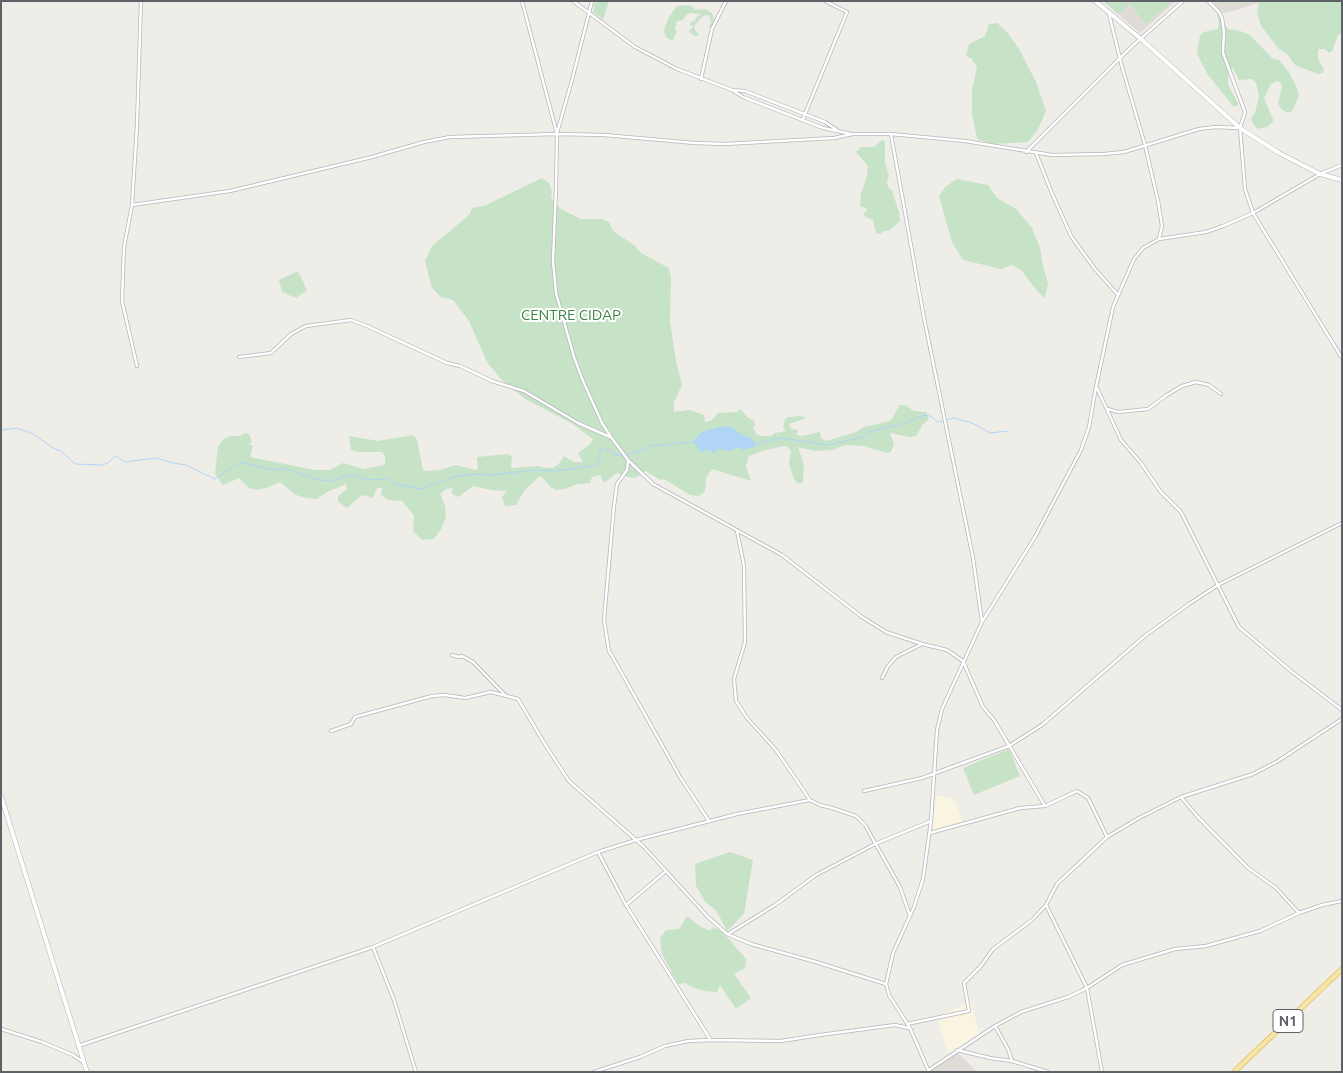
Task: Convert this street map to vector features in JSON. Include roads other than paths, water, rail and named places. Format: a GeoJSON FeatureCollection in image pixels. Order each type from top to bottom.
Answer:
{"type":"FeatureCollection","features":[{"type":"Feature","properties":{"kind":"highway","name":"N1"},"geometry":{"type":"LineString","coordinates":[[1234,1072],[1342,969]]}},
{"type":"Feature","properties":{"kind":"main road"},"geometry":{"type":"LineString","coordinates":[[1095,1],[1141,39],[1240,128],[1279,153],[1320,174],[1342,180]]}},
{"type":"Feature","properties":{"kind":"main road"},"geometry":{"type":"LineString","coordinates":[[1,796],[87,1072]]}},
{"type":"Feature","properties":{"kind":"street"},"geometry":{"type":"LineString","coordinates":[[137,366],[122,301],[124,247],[132,205],[137,126],[141,1]]}},
{"type":"Feature","properties":{"kind":"street"},"geometry":{"type":"LineString","coordinates":[[522,1],[556,134],[553,261],[556,293],[574,357],[583,381],[611,438],[627,459],[653,484],[782,555],[846,605],[878,627],[886,632],[947,650],[964,661],[983,706],[994,720],[1045,806]]}},
{"type":"Feature","properties":{"kind":"street"},"geometry":{"type":"LineString","coordinates":[[573,1],[635,47],[677,69],[823,128],[852,134]]}},
{"type":"Feature","properties":{"kind":"street"},"geometry":{"type":"LineString","coordinates":[[556,134],[592,1]]}},
{"type":"Feature","properties":{"kind":"street"},"geometry":{"type":"LineString","coordinates":[[701,79],[712,29],[726,1]]}},
{"type":"Feature","properties":{"kind":"street"},"geometry":{"type":"LineString","coordinates":[[803,120],[847,12],[824,1]]}},
{"type":"Feature","properties":{"kind":"street"},"geometry":{"type":"LineString","coordinates":[[1026,152],[1120,59],[1183,1]]}},
{"type":"Feature","properties":{"kind":"street"},"geometry":{"type":"LineString","coordinates":[[1208,1],[1222,18],[1224,32],[1223,53],[1245,112],[1240,128],[1245,188],[1253,213],[1342,358]]}},
{"type":"Feature","properties":{"kind":"street"},"geometry":{"type":"LineString","coordinates":[[1110,14],[1120,59],[1145,146],[1159,209],[1162,226],[1159,239]]}},
{"type":"Feature","properties":{"kind":"street"},"geometry":{"type":"LineString","coordinates":[[732,90],[745,91],[825,122],[838,130]]}},
{"type":"Feature","properties":{"kind":"street"},"geometry":{"type":"LineString","coordinates":[[750,100],[752,94]]}},
{"type":"Feature","properties":{"kind":"street"},"geometry":{"type":"LineString","coordinates":[[773,108],[774,103]]}},
{"type":"Feature","properties":{"kind":"street"},"geometry":{"type":"LineString","coordinates":[[132,205],[230,191],[450,137],[556,134],[604,135],[725,144],[834,138],[852,134],[891,134],[965,141],[1052,155],[1124,152],[1200,130],[1216,127],[1240,128]]}},
{"type":"Feature","properties":{"kind":"street"},"geometry":{"type":"LineString","coordinates":[[891,134],[945,424],[973,558],[982,622]]}},
{"type":"Feature","properties":{"kind":"street"},"geometry":{"type":"LineString","coordinates":[[1036,153],[1071,236],[1095,269],[1118,295]]}},
{"type":"Feature","properties":{"kind":"street"},"geometry":{"type":"LineString","coordinates":[[1342,165],[1320,174],[1253,213],[1206,232],[1159,239],[1143,248],[1134,259],[1113,307],[1089,427],[1081,450],[1035,537],[982,622],[942,709],[937,730],[930,834],[920,890],[893,953],[886,984],[889,995],[908,1024],[929,1071],[957,1050],[1020,1012],[1068,997],[1087,988],[1122,965],[1175,949],[1206,946],[1260,931],[1322,904],[1342,901]]}},
{"type":"Feature","properties":{"kind":"street"},"geometry":{"type":"LineString","coordinates":[[239,357],[271,353],[291,334],[306,326],[352,320],[447,363],[460,366],[492,381],[524,391],[578,423],[611,438]]}},
{"type":"Feature","properties":{"kind":"street"},"geometry":{"type":"LineString","coordinates":[[1108,409],[1118,412],[1148,409],[1182,386],[1196,382],[1209,385],[1221,394]]}},
{"type":"Feature","properties":{"kind":"street"},"geometry":{"type":"LineString","coordinates":[[1096,387],[1127,448],[1141,463],[1160,491],[1181,512],[1239,627],[1291,671],[1342,710]]}},
{"type":"Feature","properties":{"kind":"street"},"geometry":{"type":"LineString","coordinates":[[627,459],[627,470],[617,484],[615,499],[605,613],[606,639],[616,663],[680,777],[710,821]]}},
{"type":"Feature","properties":{"kind":"street"},"geometry":{"type":"LineString","coordinates":[[864,791],[934,774],[1009,746],[1042,725],[1146,635],[1218,585],[1342,523]]}},
{"type":"Feature","properties":{"kind":"street"},"geometry":{"type":"LineString","coordinates":[[737,531],[744,566],[745,642],[734,680],[736,701],[747,718],[776,750],[810,800],[856,816],[865,825],[900,887],[910,916]]}},
{"type":"Feature","properties":{"kind":"street"},"geometry":{"type":"LineString","coordinates":[[882,678],[888,666],[896,657],[922,644]]}},
{"type":"Feature","properties":{"kind":"street"},"geometry":{"type":"LineString","coordinates":[[452,655],[462,656],[473,662],[506,696]]}},
{"type":"Feature","properties":{"kind":"street"},"geometry":{"type":"LineString","coordinates":[[331,731],[351,724],[355,717],[432,696],[446,695],[465,698],[491,692],[518,699],[569,781],[636,840],[708,917],[727,934],[751,944],[886,984]]}},
{"type":"Feature","properties":{"kind":"street"},"geometry":{"type":"LineString","coordinates":[[908,1024],[969,1011],[964,983],[981,966],[993,949],[1032,920],[1046,905],[1057,884],[1108,837],[1139,818],[1181,797],[1253,774],[1278,761],[1342,720]]}},
{"type":"Feature","properties":{"kind":"street"},"geometry":{"type":"LineString","coordinates":[[930,834],[1020,808],[1045,806],[1077,792],[1088,798],[1108,837]]}},
{"type":"Feature","properties":{"kind":"street"},"geometry":{"type":"LineString","coordinates":[[1181,797],[1247,867],[1276,888],[1299,913]]}},
{"type":"Feature","properties":{"kind":"street"},"geometry":{"type":"LineString","coordinates":[[78,1046],[373,947],[598,852],[636,840],[737,814],[810,800]]}},
{"type":"Feature","properties":{"kind":"street"},"geometry":{"type":"LineString","coordinates":[[727,934],[776,904],[816,875],[875,844],[931,820]]}},
{"type":"Feature","properties":{"kind":"street"},"geometry":{"type":"LineString","coordinates":[[598,852],[626,905],[711,1040]]}},
{"type":"Feature","properties":{"kind":"street"},"geometry":{"type":"LineString","coordinates":[[626,905],[661,874],[666,872]]}},
{"type":"Feature","properties":{"kind":"street"},"geometry":{"type":"LineString","coordinates":[[1046,905],[1087,988],[1102,1072]]}},
{"type":"Feature","properties":{"kind":"street"},"geometry":{"type":"LineString","coordinates":[[373,947],[394,1000],[416,1072]]}},
{"type":"Feature","properties":{"kind":"street"},"geometry":{"type":"LineString","coordinates":[[594,1072],[640,1057],[665,1046],[688,1042],[711,1040],[781,1042],[820,1034],[895,1025],[910,1028]]}},
{"type":"Feature","properties":{"kind":"street"},"geometry":{"type":"LineString","coordinates":[[995,1026],[1008,1049],[1012,1061]]}},
{"type":"Feature","properties":{"kind":"street"},"geometry":{"type":"LineString","coordinates":[[1,1029],[42,1042],[73,1055],[83,1062]]}},
{"type":"Feature","properties":{"kind":"street"},"geometry":{"type":"LineString","coordinates":[[957,1050],[1012,1061],[1048,1072]]}},
{"type":"Feature","properties":{"kind":"water"},"geometry":{"type":"Polygon","coordinates":[[[719,427],[732,427],[742,435],[751,438],[757,446],[743,450],[739,447],[730,451],[718,449],[715,453],[706,449],[702,453],[693,442],[702,432],[719,427]]]}},
{"type":"Feature","properties":{"kind":"waterway"},"geometry":{"type":"LineString","coordinates":[[755,444],[780,438],[828,445],[863,437],[869,432],[908,422],[925,415],[938,422],[954,418],[972,423],[990,433],[1008,431]]}},
{"type":"Feature","properties":{"kind":"waterway"},"geometry":{"type":"LineString","coordinates":[[1,430],[17,428],[33,434],[53,448],[61,451],[75,464],[103,465],[116,456],[125,462],[156,458],[186,465],[215,479],[240,462],[273,470],[284,468],[314,479],[330,481],[350,475],[369,480],[387,479],[395,484],[420,489],[456,476],[491,475],[534,470],[555,471],[592,466],[600,462],[600,448],[606,448],[616,455],[623,456],[651,446],[693,442]]}},
{"type":"Feature","properties":{"kind":"park label","name":"CENTRE CIDAP"},"geometry":{"type":"Point","coordinates":[571,315]}}]}
